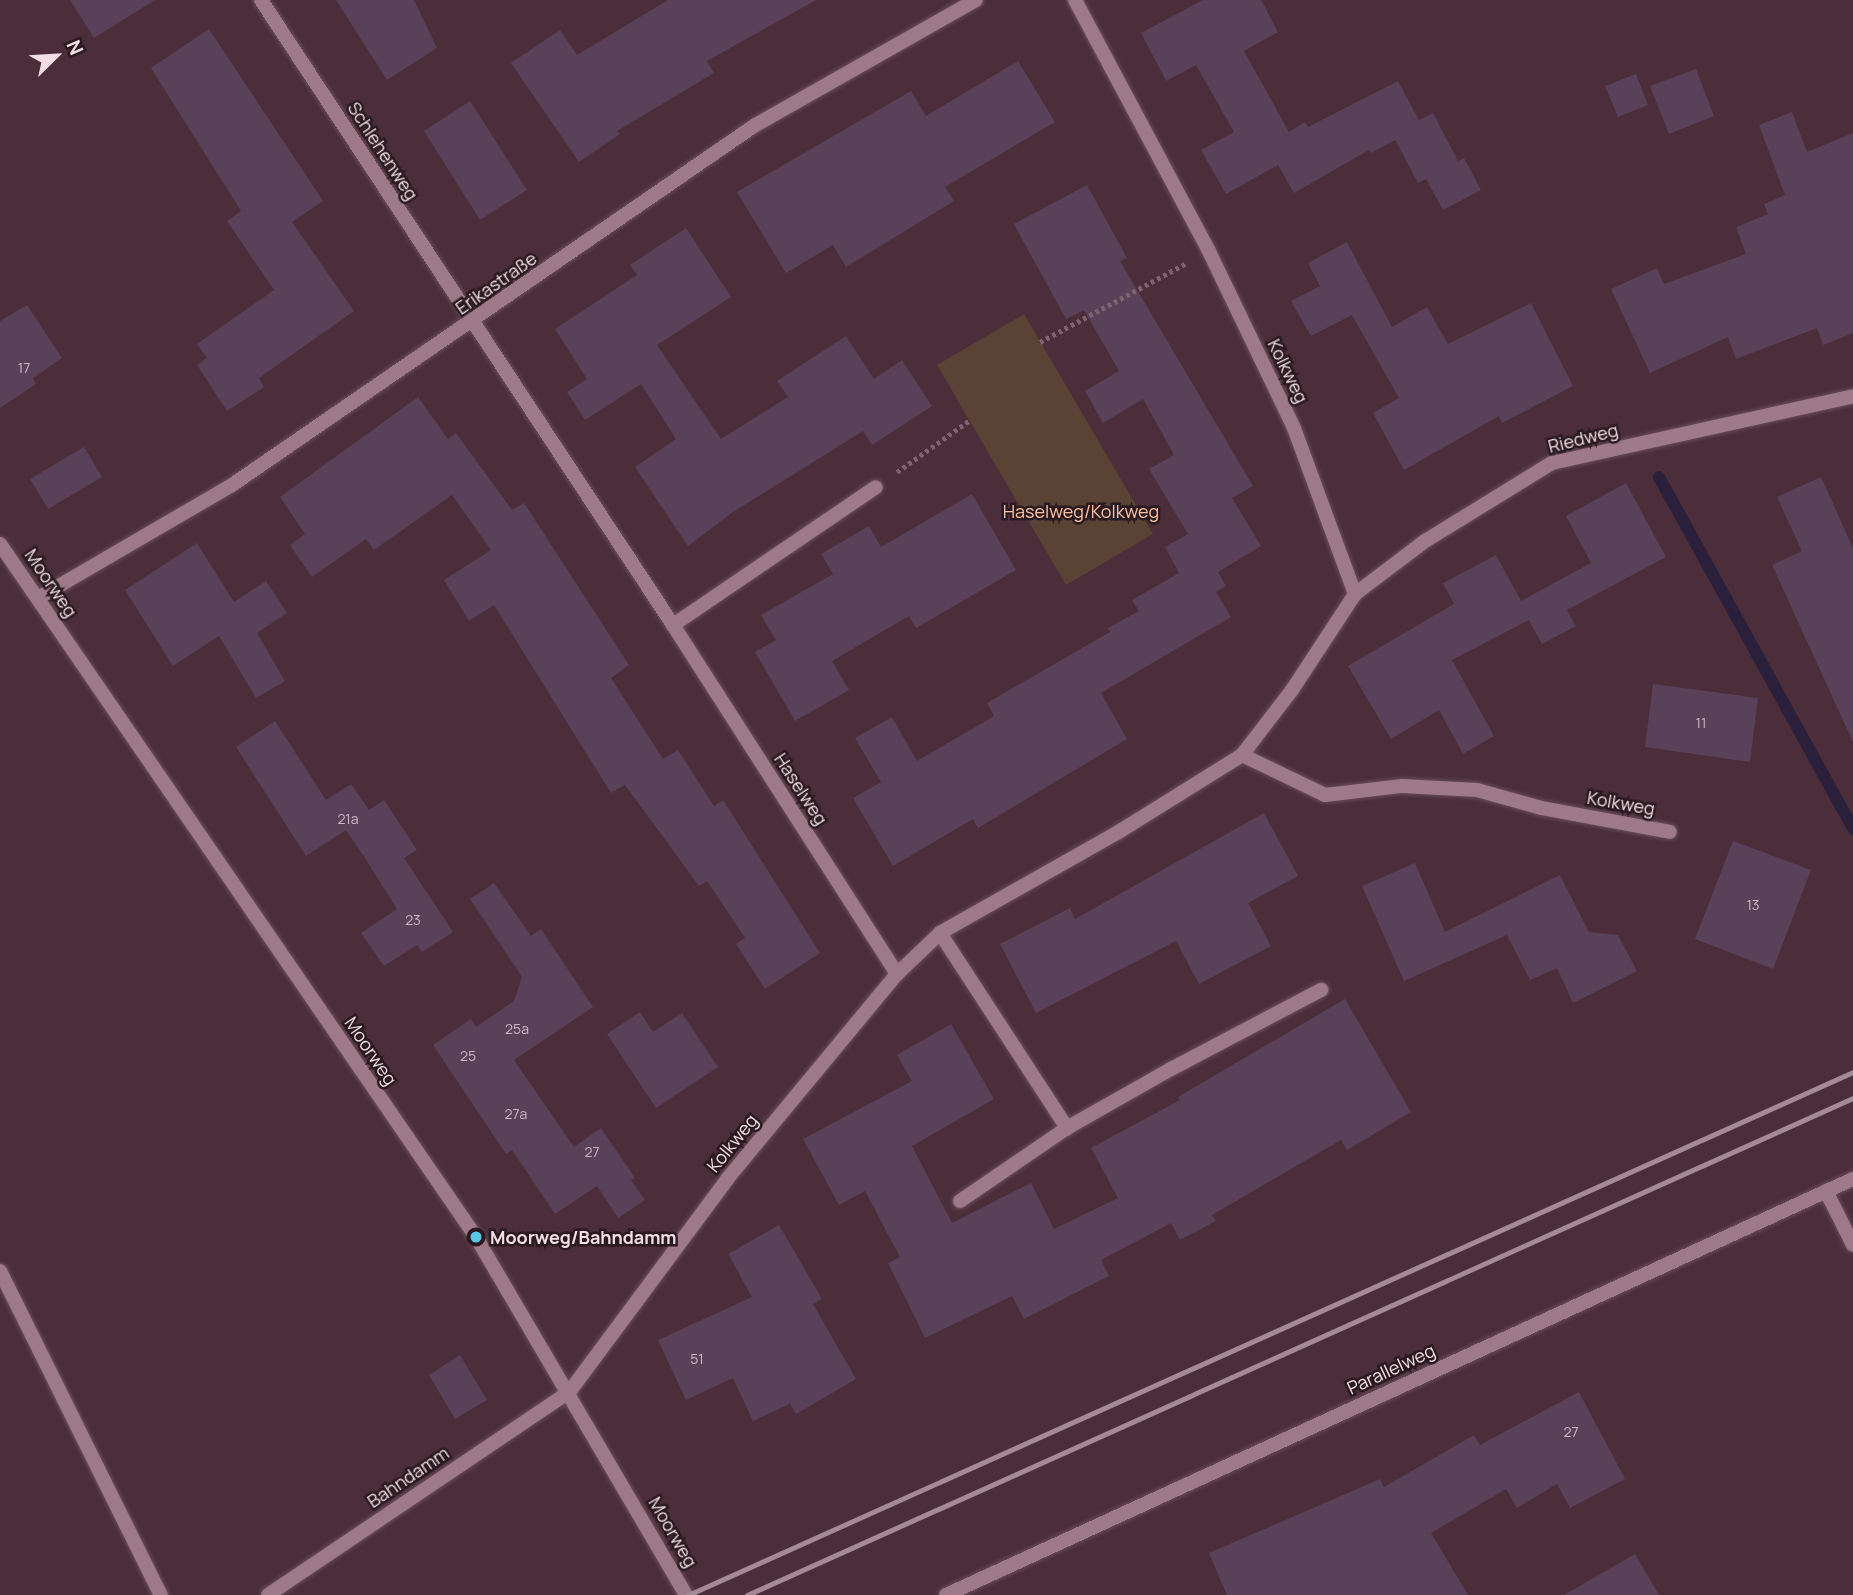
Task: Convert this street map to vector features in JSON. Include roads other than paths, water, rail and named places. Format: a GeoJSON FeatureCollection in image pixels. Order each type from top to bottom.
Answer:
{"type":"FeatureCollection","features":[{"type":"Feature","properties":{"kind":"street","name":"Schlehenweg"},"geometry":{"type":"LineString","coordinates":[[261,0],[474,323]]}},
{"type":"Feature","properties":{"kind":"street","name":"Erikastraße"},"geometry":{"type":"LineString","coordinates":[[37,598],[232,485],[474,323],[754,126],[976,0]]}},
{"type":"Feature","properties":{"kind":"street","name":"Kolkweg"},"geometry":{"type":"LineString","coordinates":[[570,1391],[727,1178],[897,974],[940,933],[1120,831],[1242,755],[1292,690],[1355,594],[1294,428],[1209,251],[1075,0]]}},
{"type":"Feature","properties":{"kind":"street","name":"Haselweg"},"geometry":{"type":"LineString","coordinates":[[474,323],[673,625],[897,974]]}},
{"type":"Feature","properties":{"kind":"street","name":"Riedweg"},"geometry":{"type":"LineString","coordinates":[[1355,594],[1424,541],[1552,463],[1853,396]]}},
{"type":"Feature","properties":{"kind":"street"},"geometry":{"type":"LineString","coordinates":[[673,625],[876,486]]}},
{"type":"Feature","properties":{"kind":"street","name":"Moorweg"},"geometry":{"type":"LineString","coordinates":[[0,544],[476,1237],[570,1391],[686,1595]]}},
{"type":"Feature","properties":{"kind":"street","name":"Kolkweg"},"geometry":{"type":"LineString","coordinates":[[1242,755],[1325,795],[1402,786],[1477,790],[1541,808],[1670,832]]}},
{"type":"Feature","properties":{"kind":"street"},"geometry":{"type":"LineString","coordinates":[[940,933],[1067,1128]]}},
{"type":"Feature","properties":{"kind":"street"},"geometry":{"type":"LineString","coordinates":[[960,1201],[1067,1128],[1171,1069],[1321,990]]}},
{"type":"Feature","properties":{"kind":"street","name":"Parallelweg"},"geometry":{"type":"LineString","coordinates":[[946,1595],[1853,1179]]}},
{"type":"Feature","properties":{"kind":"street"},"geometry":{"type":"LineString","coordinates":[[1826,1191],[1853,1245]]}},
{"type":"Feature","properties":{"kind":"street"},"geometry":{"type":"LineString","coordinates":[[0,1271],[161,1595]]}},
{"type":"Feature","properties":{"kind":"street","name":"Bahndamm"},"geometry":{"type":"LineString","coordinates":[[268,1595],[570,1391]]}},
{"type":"Feature","properties":{"kind":"waterway"},"geometry":{"type":"LineString","coordinates":[[1659,477],[1853,829]]}},
{"type":"Feature","properties":{"kind":"railway"},"geometry":{"type":"LineString","coordinates":[[688,1595],[1853,1072]]}},
{"type":"Feature","properties":{"kind":"railway"},"geometry":{"type":"LineString","coordinates":[[747,1595],[1853,1098]]}},
{"type":"Feature","properties":{"kind":"place","name":"Moorweg/Bahndamm"},"geometry":{"type":"Point","coordinates":[476,1237]}},
{"type":"Feature","properties":{"kind":"park label","name":"Haselweg/Kolkweg"},"geometry":{"type":"Point","coordinates":[1081,511]}}]}
